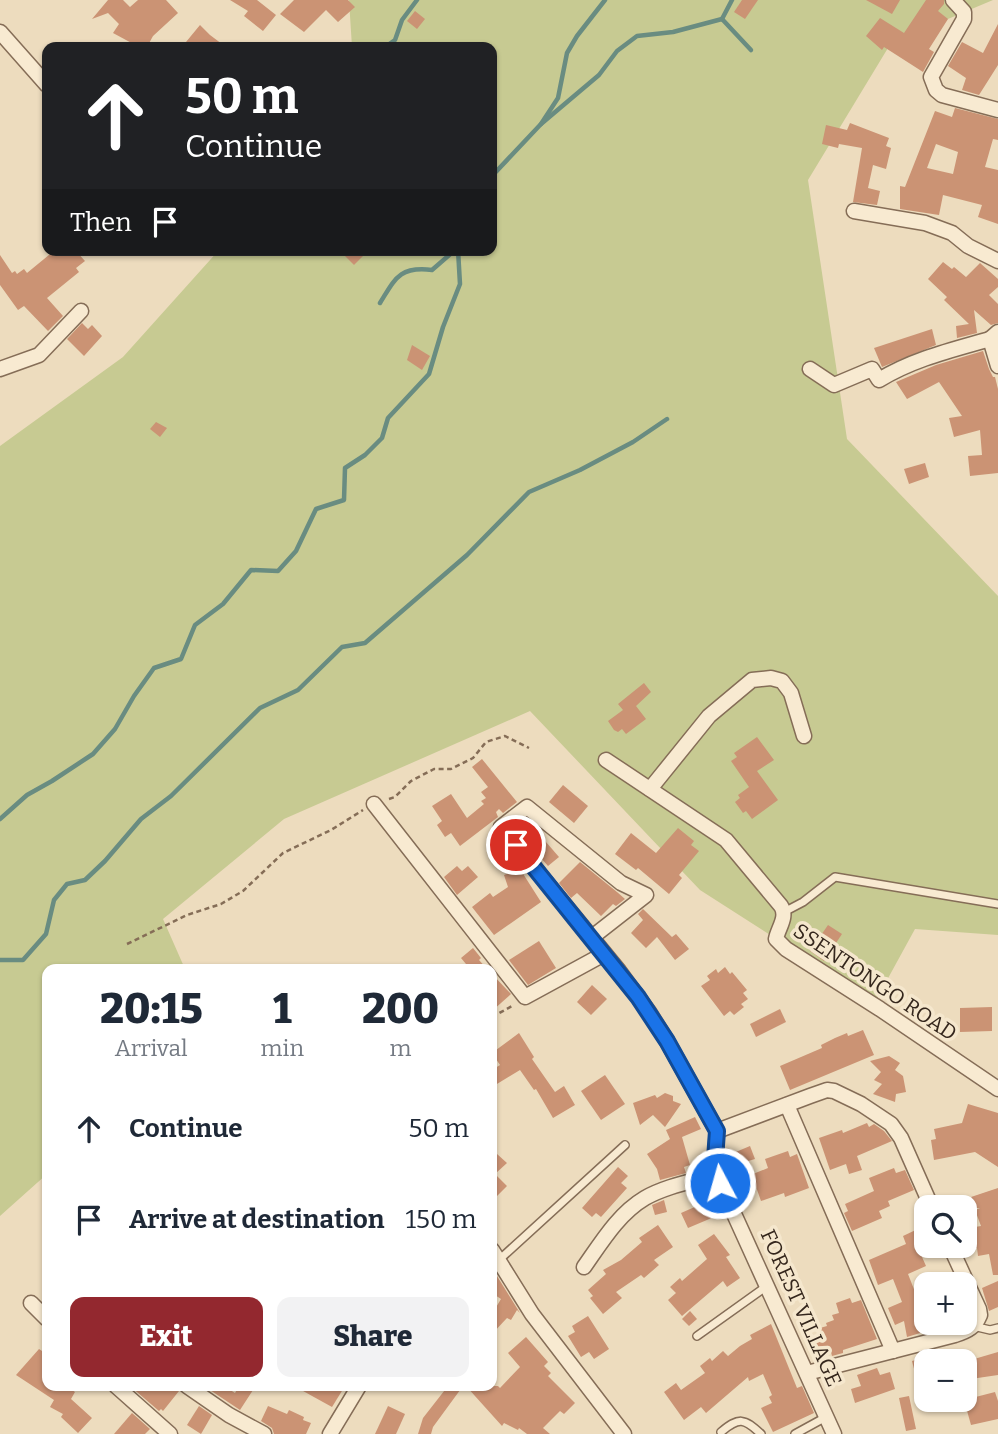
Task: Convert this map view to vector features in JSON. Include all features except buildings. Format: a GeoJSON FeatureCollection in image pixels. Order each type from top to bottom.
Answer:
{"type":"FeatureCollection","features":[{"type":"Feature","properties":{"kind":"street"},"geometry":{"type":"LineString","coordinates":[[953,0],[964,12],[964,19],[931,77],[932,84],[942,95],[998,110]]}},
{"type":"Feature","properties":{"kind":"street"},"geometry":{"type":"LineString","coordinates":[[0,32],[42,79]]}},
{"type":"Feature","properties":{"kind":"street"},"geometry":{"type":"LineString","coordinates":[[855,211],[932,225],[998,261]]}},
{"type":"Feature","properties":{"kind":"street"},"geometry":{"type":"LineString","coordinates":[[0,369],[39,355],[81,311]]}},
{"type":"Feature","properties":{"kind":"street"},"geometry":{"type":"LineString","coordinates":[[810,369],[834,385],[872,369],[879,380],[899,368],[994,336],[998,366]]}},
{"type":"Feature","properties":{"kind":"street"},"geometry":{"type":"LineString","coordinates":[[650,789],[709,716],[752,680],[771,678],[782,681],[791,693],[804,736]]}},
{"type":"Feature","properties":{"kind":"street","name":"SSENTONGO ROAD"},"geometry":{"type":"LineString","coordinates":[[606,760],[726,840],[784,912],[776,939],[786,949],[998,1089]]}},
{"type":"Feature","properties":{"kind":"street"},"geometry":{"type":"LineString","coordinates":[[374,804],[525,997],[604,954]]}},
{"type":"Feature","properties":{"kind":"street"},"geometry":{"type":"LineString","coordinates":[[591,938],[646,895],[621,883],[527,807],[501,827],[649,1012],[717,1131],[827,1090],[843,1095],[877,1114],[898,1132],[926,1195]]}},
{"type":"Feature","properties":{"kind":"street"},"geometry":{"type":"LineString","coordinates":[[787,1105],[893,1351]]}},
{"type":"Feature","properties":{"kind":"street","name":"FOREST VILLAGE"},"geometry":{"type":"LineString","coordinates":[[717,1131],[717,1174],[834,1434]]}},
{"type":"Feature","properties":{"kind":"street"},"geometry":{"type":"LineString","coordinates":[[584,1267],[623,1215],[645,1199],[657,1192],[717,1174]]}},
{"type":"Feature","properties":{"kind":"street"},"geometry":{"type":"LineString","coordinates":[[497,1256],[532,1314],[624,1434]]}},
{"type":"Feature","properties":{"kind":"street"},"geometry":{"type":"LineString","coordinates":[[31,1303],[42,1314]]}},
{"type":"Feature","properties":{"kind":"street"},"geometry":{"type":"LineString","coordinates":[[807,1373],[952,1335]]}},
{"type":"Feature","properties":{"kind":"street"},"geometry":{"type":"LineString","coordinates":[[122,1391],[170,1434]]}},
{"type":"Feature","properties":{"kind":"street"},"geometry":{"type":"LineString","coordinates":[[194,1391],[229,1415],[264,1434]]}},
{"type":"Feature","properties":{"kind":"street"},"geometry":{"type":"LineString","coordinates":[[330,1434],[356,1391]]}},
{"type":"Feature","properties":{"kind":"lane"},"geometry":{"type":"LineString","coordinates":[[784,912],[803,902],[835,877],[998,904]]}},
{"type":"Feature","properties":{"kind":"lane"},"geometry":{"type":"LineString","coordinates":[[497,1253],[625,1145]]}},
{"type":"Feature","properties":{"kind":"lane"},"geometry":{"type":"LineString","coordinates":[[697,1336],[768,1285]]}},
{"type":"Feature","properties":{"kind":"lane"},"geometry":{"type":"LineString","coordinates":[[977,1327],[990,1330],[998,1328]]}},
{"type":"Feature","properties":{"kind":"lane"},"geometry":{"type":"LineString","coordinates":[[795,1434],[827,1417]]}},
{"type":"Feature","properties":{"kind":"lane"},"geometry":{"type":"LineString","coordinates":[[721,1432],[739,1421],[748,1422],[761,1434]]}},
{"type":"Feature","properties":{"kind":"path"},"geometry":{"type":"LineString","coordinates":[[127,944],[187,915],[221,904],[243,891],[283,852],[331,830],[374,804],[395,797],[411,781],[433,769],[451,769],[473,758],[486,742],[505,736],[529,748]]}},
{"type":"Feature","properties":{"kind":"path"},"geometry":{"type":"LineString","coordinates":[[497,1014],[525,997]]}},
{"type":"Feature","properties":{"kind":"green space"},"geometry":{"type":"Polygon","coordinates":[[[349,0],[993,0],[891,43],[808,180],[847,439],[998,596],[998,935],[915,929],[875,1002],[700,890],[530,711],[284,819],[163,919],[183,964],[42,964],[42,1178],[0,1216],[0,446],[123,357],[214,256],[497,256],[497,42],[352,42],[349,0]]]}},
{"type":"Feature","properties":{"kind":"waterway"},"geometry":{"type":"LineString","coordinates":[[392,42],[402,20],[417,0]]}},
{"type":"Feature","properties":{"kind":"waterway"},"geometry":{"type":"LineString","coordinates":[[497,171],[541,124],[558,98],[567,53],[605,0]]}},
{"type":"Feature","properties":{"kind":"waterway"},"geometry":{"type":"LineString","coordinates":[[722,19],[732,0]]}},
{"type":"Feature","properties":{"kind":"waterway"},"geometry":{"type":"LineString","coordinates":[[722,19],[751,50]]}},
{"type":"Feature","properties":{"kind":"waterway"},"geometry":{"type":"LineString","coordinates":[[541,124],[599,75],[617,51],[637,36],[673,32],[722,19]]}},
{"type":"Feature","properties":{"kind":"waterway"},"geometry":{"type":"LineString","coordinates":[[380,303],[399,276],[412,270],[432,270],[448,256]]}},
{"type":"Feature","properties":{"kind":"waterway"},"geometry":{"type":"LineString","coordinates":[[0,819],[27,795],[93,754],[115,729],[154,668],[181,659],[195,625],[223,604],[251,570],[278,571],[296,551],[316,509],[344,500],[345,468],[365,455],[382,438],[388,418],[429,374],[460,284],[458,256]]}},
{"type":"Feature","properties":{"kind":"waterway"},"geometry":{"type":"LineString","coordinates":[[0,960],[23,960],[46,934],[54,900],[67,884],[85,880],[141,819],[171,796],[260,708],[298,690],[342,647],[365,643],[467,555],[529,492],[580,470],[633,442],[667,419]]}},
{"type":"Feature","properties":{"kind":"route"},"geometry":{"type":"LineString","coordinates":[[516,845],[618,971],[667,1041],[717,1131],[715,1159],[720,1183]]}}]}
